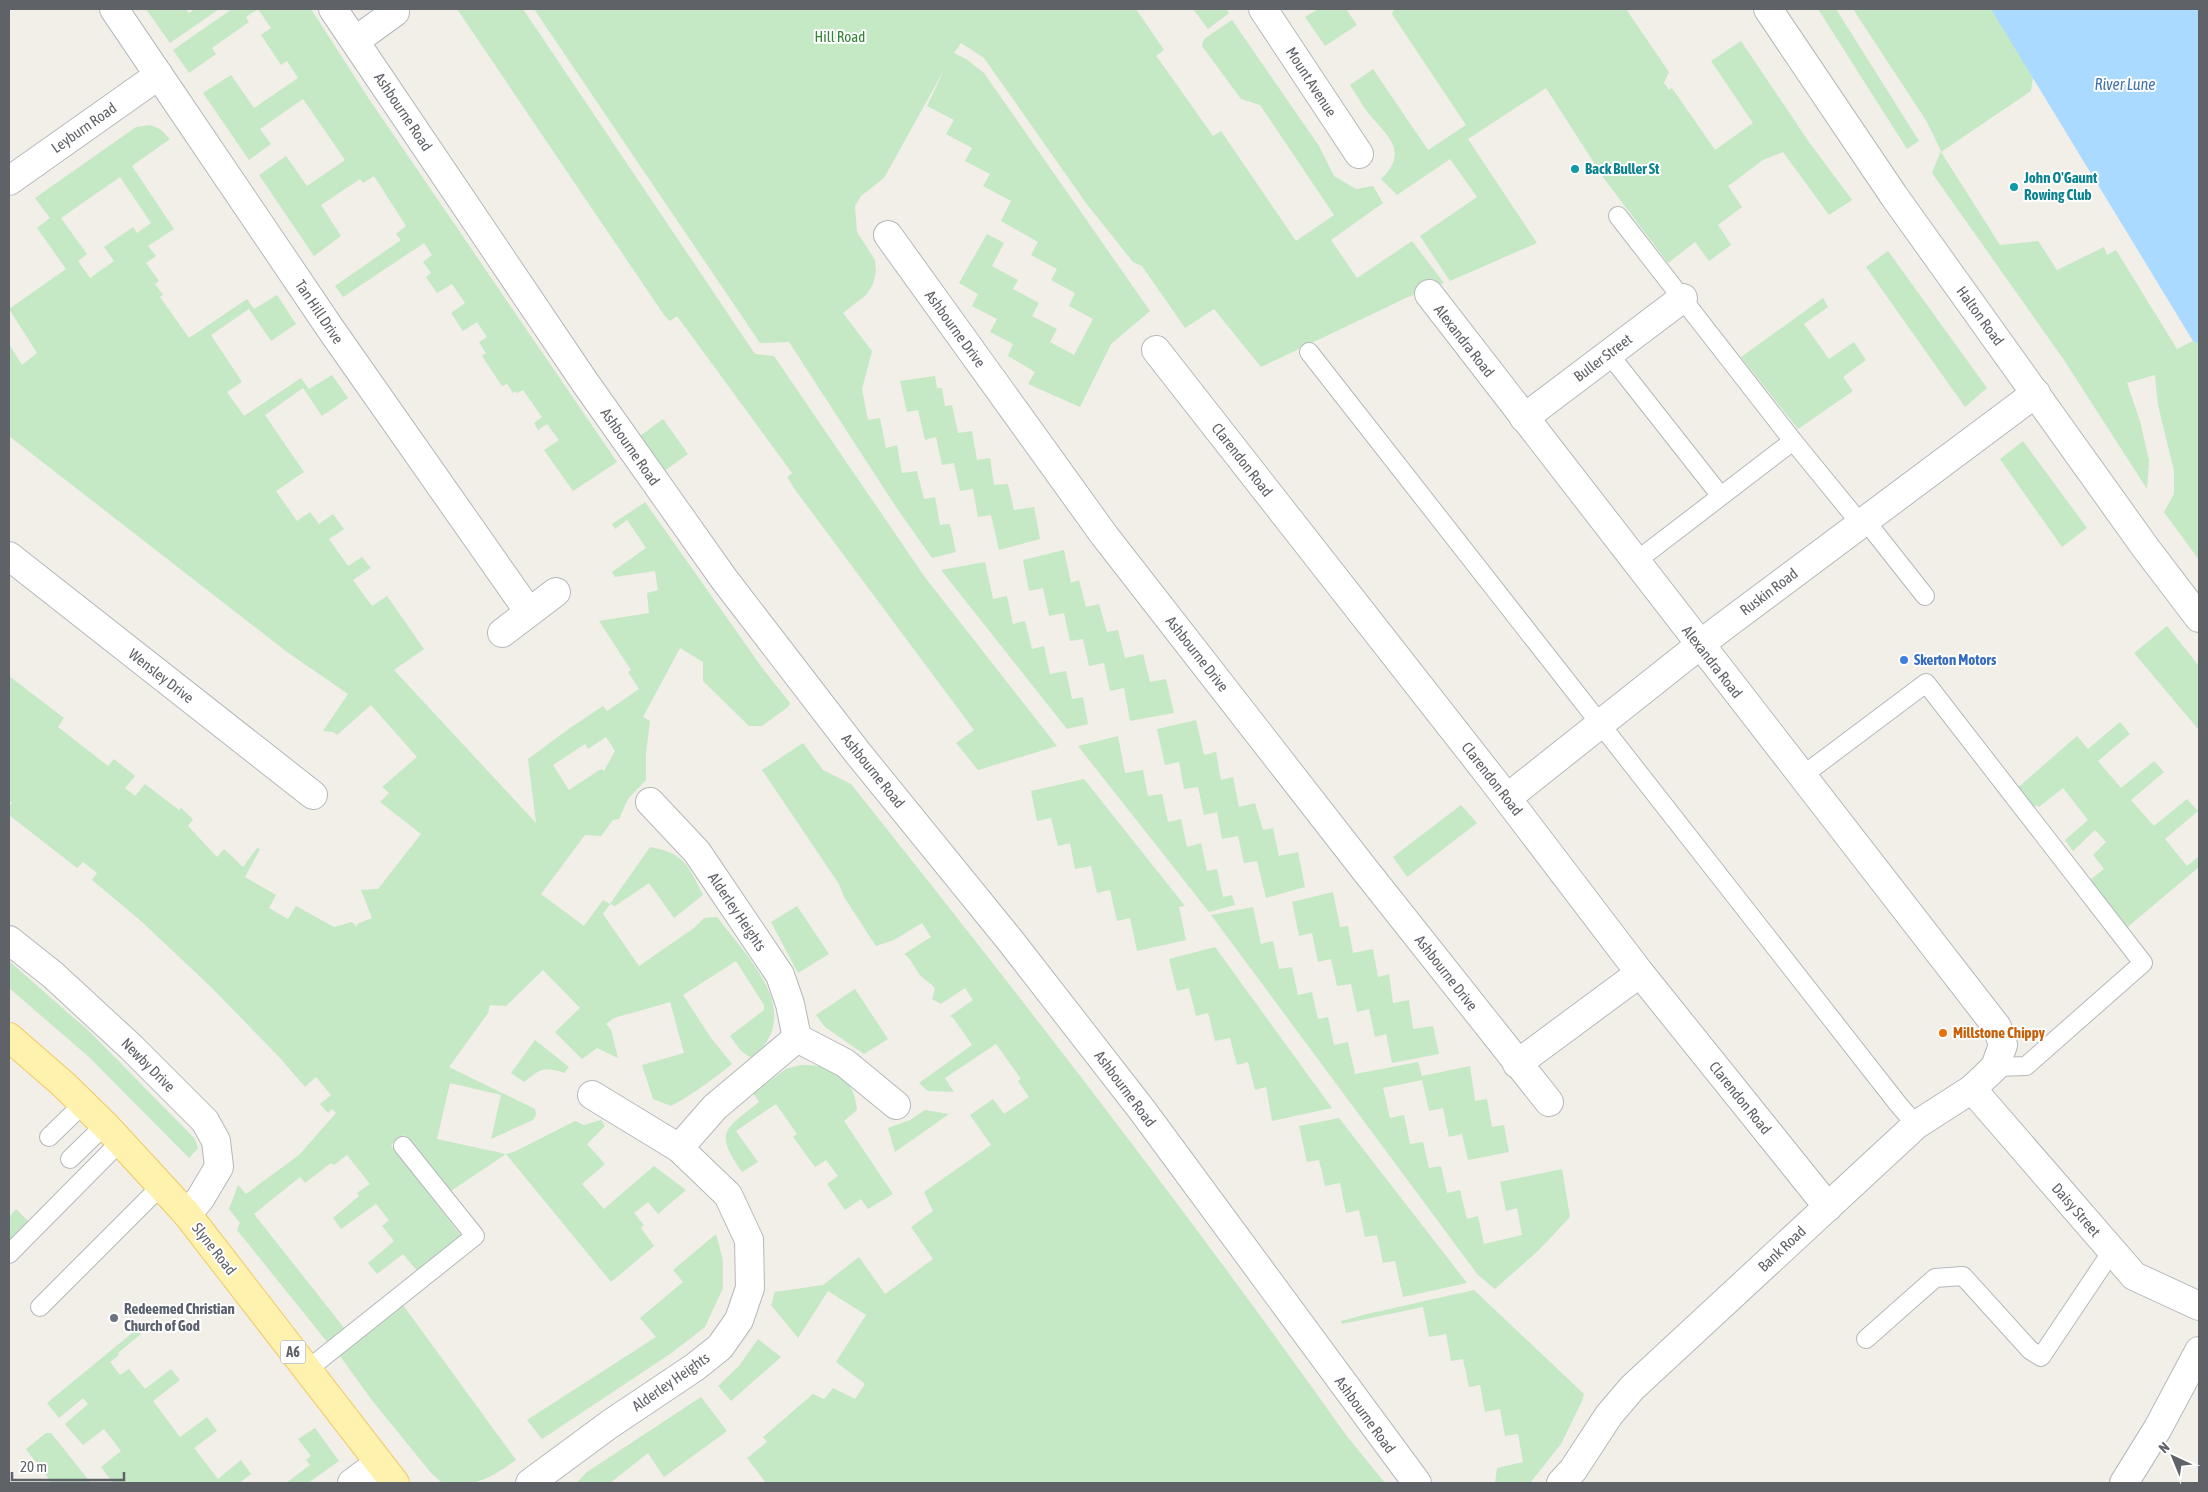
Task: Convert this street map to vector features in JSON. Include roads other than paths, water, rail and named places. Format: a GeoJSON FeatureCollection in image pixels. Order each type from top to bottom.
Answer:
{"type":"FeatureCollection","features":[{"type":"Feature","properties":{"kind":"main road","name":"Slyne Road"},"geometry":{"type":"LineString","coordinates":[[9,1037],[113,1133],[186,1214],[387,1473]]}},
{"type":"Feature","properties":{"kind":"street","name":"Tan Hill Drive"},"geometry":{"type":"LineString","coordinates":[[114,9],[332,331],[529,612]]}},
{"type":"Feature","properties":{"kind":"street","name":"Ashbourne Road"},"geometry":{"type":"LineString","coordinates":[[333,9],[584,381],[724,579],[857,752],[1009,939],[1136,1102],[1417,1483]]}},
{"type":"Feature","properties":{"kind":"street","name":"Mount Avenue"},"geometry":{"type":"LineString","coordinates":[[1263,9],[1359,154]]}},
{"type":"Feature","properties":{"kind":"street","name":"Halton Road"},"geometry":{"type":"LineString","coordinates":[[1768,9],[1894,196],[2145,547],[2199,618]]}},
{"type":"Feature","properties":{"kind":"street"},"geometry":{"type":"LineString","coordinates":[[355,41],[395,12]]}},
{"type":"Feature","properties":{"kind":"street","name":"Leyburn Road"},"geometry":{"type":"LineString","coordinates":[[9,181],[159,75]]}},
{"type":"Feature","properties":{"kind":"street","name":"Ashbourne Drive"},"geometry":{"type":"LineString","coordinates":[[888,235],[1104,535],[1517,1064],[1549,1102]]}},
{"type":"Feature","properties":{"kind":"street","name":"Alexandra Road"},"geometry":{"type":"LineString","coordinates":[[1429,294],[1634,562],[1997,1027]]}},
{"type":"Feature","properties":{"kind":"street","name":"Buller Street"},"geometry":{"type":"LineString","coordinates":[[1524,418],[1683,298]]}},
{"type":"Feature","properties":{"kind":"street","name":"Clarendon Road"},"geometry":{"type":"LineString","coordinates":[[1156,350],[1507,798],[1640,973],[1828,1207]]}},
{"type":"Feature","properties":{"kind":"street","name":"Ruskin Road"},"geometry":{"type":"LineString","coordinates":[[1507,798],[1699,645],[2036,393]]}},
{"type":"Feature","properties":{"kind":"street","name":"Wensley Drive"},"geometry":{"type":"LineString","coordinates":[[9,556],[314,795]]}},
{"type":"Feature","properties":{"kind":"street"},"geometry":{"type":"LineString","coordinates":[[502,633],[556,592]]}},
{"type":"Feature","properties":{"kind":"street","name":"Alderley Heights"},"geometry":{"type":"LineString","coordinates":[[650,802],[697,852],[780,975],[790,1004],[797,1038]]}},
{"type":"Feature","properties":{"kind":"street","name":"Newby Drive"},"geometry":{"type":"LineString","coordinates":[[9,940],[53,975],[131,1047],[205,1121],[216,1141],[219,1167],[200,1199],[186,1214]]}},
{"type":"Feature","properties":{"kind":"street"},"geometry":{"type":"LineString","coordinates":[[1517,1064],[1640,973]]}},
{"type":"Feature","properties":{"kind":"street","name":"Bank Road"},"geometry":{"type":"LineString","coordinates":[[1561,1483],[1573,1470],[1609,1415],[1632,1388],[1916,1125],[1972,1089],[1995,1067],[2003,1045],[1997,1027]]}},
{"type":"Feature","properties":{"kind":"street"},"geometry":{"type":"LineString","coordinates":[[679,1148],[714,1107],[797,1038],[845,1063],[896,1105]]}},
{"type":"Feature","properties":{"kind":"street","name":"Daisy Street"},"geometry":{"type":"LineString","coordinates":[[1972,1089],[2134,1276],[2199,1306]]}},
{"type":"Feature","properties":{"kind":"street","name":"Alderley Heights"},"geometry":{"type":"LineString","coordinates":[[535,1482],[610,1424],[695,1367],[720,1347],[739,1320],[750,1288],[749,1240],[728,1195],[679,1148],[592,1095]]}},
{"type":"Feature","properties":{"kind":"street"},"geometry":{"type":"LineString","coordinates":[[2124,1483],[2158,1428],[2199,1351]]}},
{"type":"Feature","properties":{"kind":"street"},"geometry":{"type":"LineString","coordinates":[[352,1483],[387,1473]]}},
{"type":"Feature","properties":{"kind":"lane"},"geometry":{"type":"LineString","coordinates":[[1618,216],[1793,441],[1925,596]]}},
{"type":"Feature","properties":{"kind":"lane"},"geometry":{"type":"LineString","coordinates":[[1309,352],[1879,1081],[1916,1125]]}},
{"type":"Feature","properties":{"kind":"lane"},"geometry":{"type":"LineString","coordinates":[[1609,354],[1720,495]]}},
{"type":"Feature","properties":{"kind":"lane"},"geometry":{"type":"LineString","coordinates":[[1634,562],[1793,441]]}},
{"type":"Feature","properties":{"kind":"lane"},"geometry":{"type":"LineString","coordinates":[[1802,776],[1926,684],[2143,963],[2026,1066],[1995,1067]]}},
{"type":"Feature","properties":{"kind":"lane"},"geometry":{"type":"LineString","coordinates":[[49,1137],[83,1104]]}},
{"type":"Feature","properties":{"kind":"lane"},"geometry":{"type":"LineString","coordinates":[[70,1158],[113,1133]]}},
{"type":"Feature","properties":{"kind":"lane"},"geometry":{"type":"LineString","coordinates":[[9,1254],[113,1133]]}},
{"type":"Feature","properties":{"kind":"lane"},"geometry":{"type":"LineString","coordinates":[[307,1370],[475,1236],[403,1146]]}},
{"type":"Feature","properties":{"kind":"lane"},"geometry":{"type":"LineString","coordinates":[[40,1307],[161,1186]]}},
{"type":"Feature","properties":{"kind":"lane"},"geometry":{"type":"LineString","coordinates":[[1866,1339],[1935,1278],[1963,1276],[2030,1350],[2041,1357],[2112,1251]]}},
{"type":"Feature","properties":{"kind":"water","name":"River Lune"},"geometry":{"type":"Polygon","coordinates":[[[1991,9],[2199,9],[2199,344],[2193,341],[1991,9]]]}},
{"type":"Feature","properties":{"kind":"place","name":"Back Buller St"},"geometry":{"type":"Point","coordinates":[1575,169]}},
{"type":"Feature","properties":{"kind":"place","name":"John O'Gaunt Rowing Club"},"geometry":{"type":"Point","coordinates":[2014,187]}},
{"type":"Feature","properties":{"kind":"place","name":"Skerton Motors"},"geometry":{"type":"Point","coordinates":[1904,660]}},
{"type":"Feature","properties":{"kind":"place","name":"Millstone Chippy"},"geometry":{"type":"Point","coordinates":[1943,1033]}},
{"type":"Feature","properties":{"kind":"place","name":"Redeemed Christian Church of God"},"geometry":{"type":"Point","coordinates":[114,1318]}},
{"type":"Feature","properties":{"kind":"park label","name":"Hill Road"},"geometry":{"type":"Point","coordinates":[840,37]}}]}
